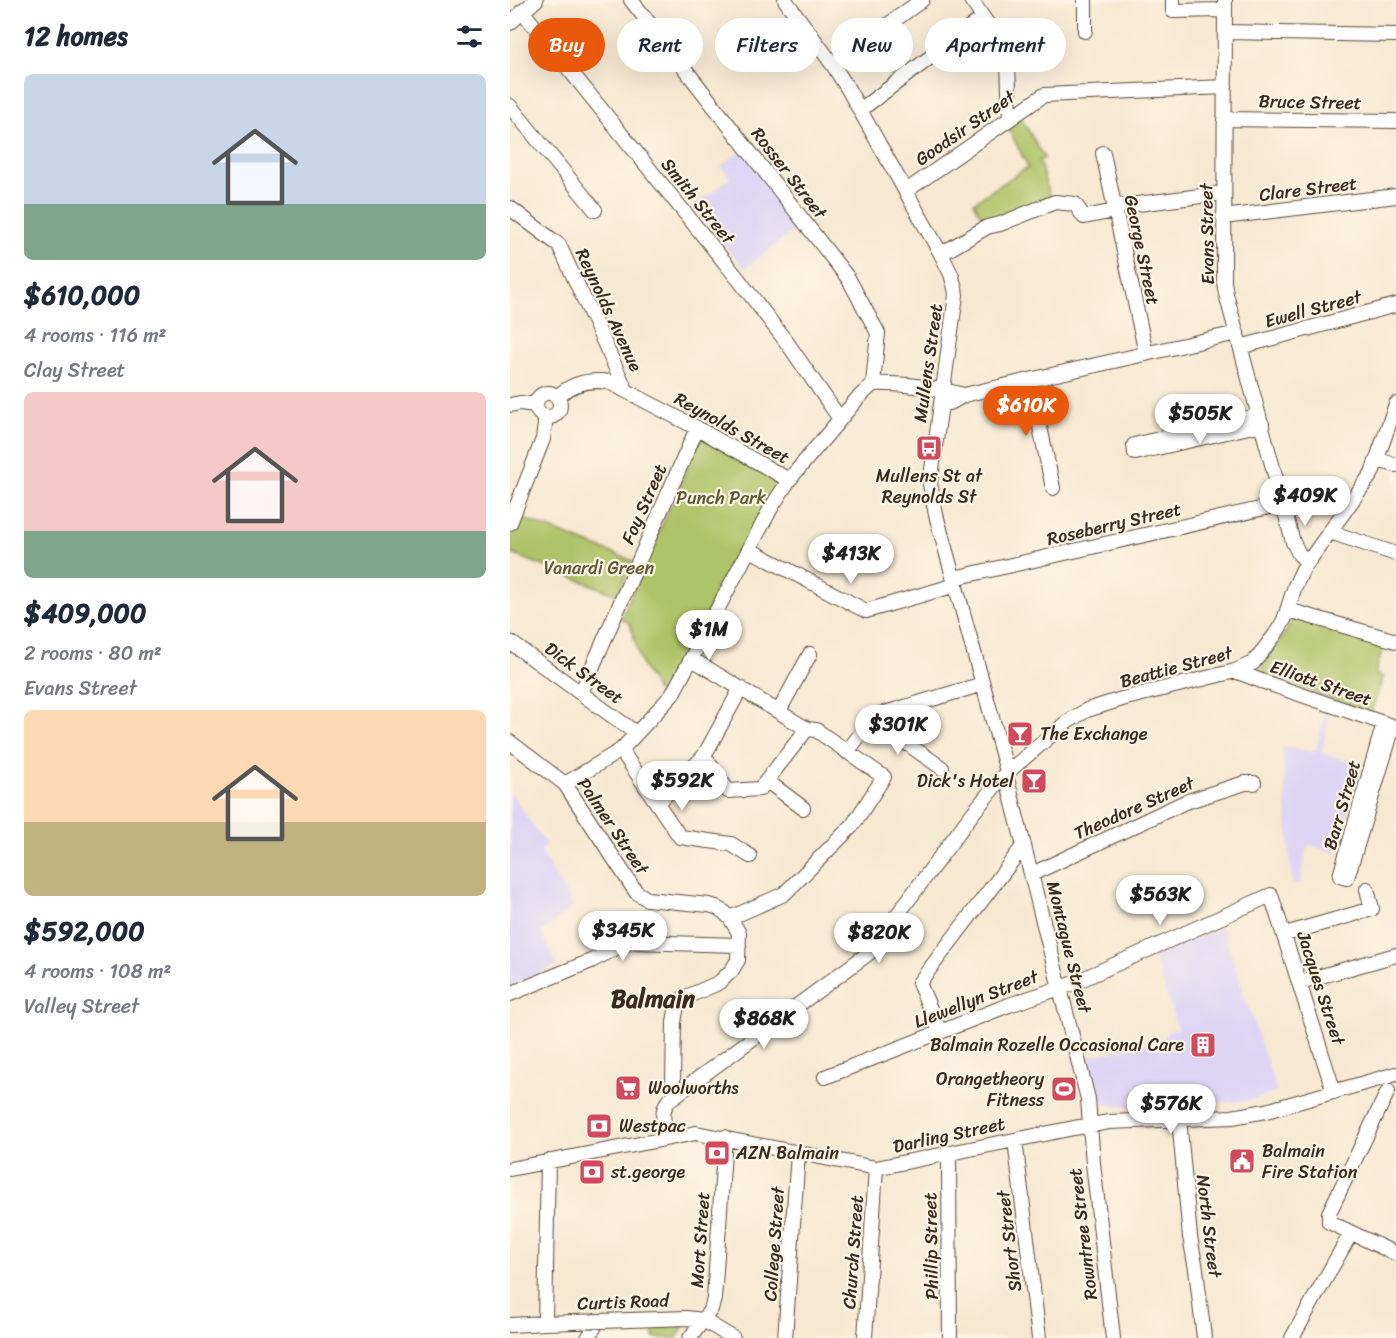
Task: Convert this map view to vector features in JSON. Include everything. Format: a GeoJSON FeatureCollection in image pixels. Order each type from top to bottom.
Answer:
{"type":"FeatureCollection","features":[{"type":"Feature","properties":{"kind":"street"},"geometry":{"type":"LineString","coordinates":[[510,23],[536,0]]}},
{"type":"Feature","properties":{"kind":"street","name":"Rosser Street"},"geometry":{"type":"LineString","coordinates":[[632,0],[848,278],[878,333],[873,384]]}},
{"type":"Feature","properties":{"kind":"street","name":"Mullens Street"},"geometry":{"type":"LineString","coordinates":[[785,0],[831,62]]}},
{"type":"Feature","properties":{"kind":"street"},"geometry":{"type":"LineString","coordinates":[[897,18],[922,0]]}},
{"type":"Feature","properties":{"kind":"street"},"geometry":{"type":"LineString","coordinates":[[971,0],[983,18]]}},
{"type":"Feature","properties":{"kind":"street"},"geometry":{"type":"LineString","coordinates":[[1085,0],[1085,31]]}},
{"type":"Feature","properties":{"kind":"street"},"geometry":{"type":"LineString","coordinates":[[1173,0],[1173,11],[1225,5]]}},
{"type":"Feature","properties":{"kind":"street","name":"Evans Street"},"geometry":{"type":"LineString","coordinates":[[1225,5],[1224,282],[1282,504],[1297,551],[1307,562]]}},
{"type":"Feature","properties":{"kind":"street","name":"Smith Street"},"geometry":{"type":"LineString","coordinates":[[522,11],[739,280],[788,344],[840,419]]}},
{"type":"Feature","properties":{"kind":"street"},"geometry":{"type":"LineString","coordinates":[[1225,32],[1396,35]]}},
{"type":"Feature","properties":{"kind":"street"},"geometry":{"type":"LineString","coordinates":[[860,111],[925,62]]}},
{"type":"Feature","properties":{"kind":"street","name":"Mullens Street"},"geometry":{"type":"LineString","coordinates":[[837,72],[941,254],[955,288],[956,296],[930,488],[1006,773]]}},
{"type":"Feature","properties":{"kind":"street"},"geometry":{"type":"LineString","coordinates":[[1008,72],[1010,119]]}},
{"type":"Feature","properties":{"kind":"street","name":"Goodsir Street"},"geometry":{"type":"LineString","coordinates":[[906,191],[1044,95],[1225,87]]}},
{"type":"Feature","properties":{"kind":"street"},"geometry":{"type":"LineString","coordinates":[[510,106],[595,210]]}},
{"type":"Feature","properties":{"kind":"street","name":"Bruce Street"},"geometry":{"type":"LineString","coordinates":[[1224,119],[1396,121]]}},
{"type":"Feature","properties":{"kind":"street","name":"George Street"},"geometry":{"type":"LineString","coordinates":[[1103,153],[1146,354]]}},
{"type":"Feature","properties":{"kind":"street"},"geometry":{"type":"LineString","coordinates":[[941,254],[987,227],[1055,202],[1075,204],[1084,217],[1114,209],[1224,193]]}},
{"type":"Feature","properties":{"kind":"street","name":"Clare Street"},"geometry":{"type":"LineString","coordinates":[[1223,217],[1396,196]]}},
{"type":"Feature","properties":{"kind":"street"},"geometry":{"type":"LineString","coordinates":[[510,208],[556,247]]}},
{"type":"Feature","properties":{"kind":"street"},"geometry":{"type":"LineString","coordinates":[[510,217],[556,247]]}},
{"type":"Feature","properties":{"kind":"street","name":"Reynolds Avenue"},"geometry":{"type":"LineString","coordinates":[[556,247],[607,361],[609,382]]}},
{"type":"Feature","properties":{"kind":"street","name":"Reynolds Avenue"},"geometry":{"type":"LineString","coordinates":[[556,247],[626,390]]}},
{"type":"Feature","properties":{"kind":"street","name":"Ewell Street"},"geometry":{"type":"LineString","coordinates":[[1240,347],[1396,305]]}},
{"type":"Feature","properties":{"kind":"street"},"geometry":{"type":"LineString","coordinates":[[941,405],[964,395],[1237,333]]}},
{"type":"Feature","properties":{"kind":"street"},"geometry":{"type":"LineString","coordinates":[[1030,380],[1053,488]]}},
{"type":"Feature","properties":{"kind":"street","name":"Reynolds Street"},"geometry":{"type":"LineString","coordinates":[[557,397],[565,390],[587,381],[609,382],[789,480],[857,399],[873,384]]}},
{"type":"Feature","properties":{"kind":"street"},"geometry":{"type":"LineString","coordinates":[[873,384],[943,390],[964,395]]}},
{"type":"Feature","properties":{"kind":"street"},"geometry":{"type":"LineString","coordinates":[[551,393],[557,397],[560,404],[559,411],[554,416],[546,417],[539,413],[536,405],[543,394],[551,393]]}},
{"type":"Feature","properties":{"kind":"street"},"geometry":{"type":"LineString","coordinates":[[510,405],[520,403],[536,405]]}},
{"type":"Feature","properties":{"kind":"street","name":"Beattie Street"},"geometry":{"type":"LineString","coordinates":[[669,1138],[664,1122],[664,1106],[869,953],[969,818],[1006,773],[1067,722],[1087,710],[1235,671],[1248,666],[1257,659],[1280,627],[1298,577],[1307,562],[1369,478],[1378,460],[1396,404]]}},
{"type":"Feature","properties":{"kind":"street"},"geometry":{"type":"LineString","coordinates":[[510,523],[543,439],[546,417]]}},
{"type":"Feature","properties":{"kind":"street"},"geometry":{"type":"LineString","coordinates":[[1194,435],[1261,420]]}},
{"type":"Feature","properties":{"kind":"street","name":"Foy Street"},"geometry":{"type":"LineString","coordinates":[[581,693],[697,428]]}},
{"type":"Feature","properties":{"kind":"street"},"geometry":{"type":"LineString","coordinates":[[1378,460],[1396,465]]}},
{"type":"Feature","properties":{"kind":"street"},"geometry":{"type":"LineString","coordinates":[[565,784],[621,750],[672,695],[771,508],[789,480]]}},
{"type":"Feature","properties":{"kind":"street","name":"Roseberry Street"},"geometry":{"type":"LineString","coordinates":[[750,550],[867,611],[955,582],[1282,504]]}},
{"type":"Feature","properties":{"kind":"street"},"geometry":{"type":"LineString","coordinates":[[1330,532],[1396,554]]}},
{"type":"Feature","properties":{"kind":"street"},"geometry":{"type":"LineString","coordinates":[[1288,610],[1396,641]]}},
{"type":"Feature","properties":{"kind":"street","name":"Dick Street"},"geometry":{"type":"LineString","coordinates":[[510,642],[636,733]]}},
{"type":"Feature","properties":{"kind":"street"},"geometry":{"type":"LineString","coordinates":[[779,711],[810,654]]}},
{"type":"Feature","properties":{"kind":"street"},"geometry":{"type":"LineString","coordinates":[[676,1095],[673,1083],[674,1022],[677,1005],[680,1000],[716,984],[736,965],[739,933],[730,918],[784,894],[852,826],[884,777],[816,730],[807,729],[692,659]]}},
{"type":"Feature","properties":{"kind":"street","name":"Elliott Street"},"geometry":{"type":"LineString","coordinates":[[1235,671],[1391,726]]}},
{"type":"Feature","properties":{"kind":"street"},"geometry":{"type":"LineString","coordinates":[[847,752],[872,719],[884,713],[983,684]]}},
{"type":"Feature","properties":{"kind":"street"},"geometry":{"type":"LineString","coordinates":[[658,804],[704,756],[741,688]]}},
{"type":"Feature","properties":{"kind":"street"},"geometry":{"type":"LineString","coordinates":[[872,719],[942,768]]}},
{"type":"Feature","properties":{"kind":"street","name":"Barr Street"},"geometry":{"type":"LineString","coordinates":[[1354,840],[1391,726]]}},
{"type":"Feature","properties":{"kind":"street"},"geometry":{"type":"LineString","coordinates":[[763,785],[807,729]]}},
{"type":"Feature","properties":{"kind":"street","name":"Palmer Street"},"geometry":{"type":"LineString","coordinates":[[510,742],[565,784],[636,892],[647,899],[709,905],[716,907],[730,918]]}},
{"type":"Feature","properties":{"kind":"street"},"geometry":{"type":"LineString","coordinates":[[621,750],[680,837],[731,844],[750,856]]}},
{"type":"Feature","properties":{"kind":"street"},"geometry":{"type":"LineString","coordinates":[[704,756],[728,791],[763,785],[803,808]]}},
{"type":"Feature","properties":{"kind":"street","name":"Montague Street"},"geometry":{"type":"LineString","coordinates":[[1006,773],[1088,1099],[1090,1125]]}},
{"type":"Feature","properties":{"kind":"street","name":"Theodore Street"},"geometry":{"type":"LineString","coordinates":[[1032,874],[1185,802],[1245,783],[1254,783]]}},
{"type":"Feature","properties":{"kind":"street"},"geometry":{"type":"LineString","coordinates":[[939,1032],[919,983],[1024,844]]}},
{"type":"Feature","properties":{"kind":"street"},"geometry":{"type":"LineString","coordinates":[[1285,934],[1372,909],[1367,889]]}},
{"type":"Feature","properties":{"kind":"street","name":"Llewellyn Street"},"geometry":{"type":"LineString","coordinates":[[825,1077],[1060,987],[1271,895]]}},
{"type":"Feature","properties":{"kind":"street","name":"Jacques Street"},"geometry":{"type":"LineString","coordinates":[[1271,895],[1334,1092]]}},
{"type":"Feature","properties":{"kind":"street"},"geometry":{"type":"LineString","coordinates":[[510,994],[632,942],[739,945]]}},
{"type":"Feature","properties":{"kind":"street"},"geometry":{"type":"LineString","coordinates":[[1300,982],[1396,955]]}},
{"type":"Feature","properties":{"kind":"street"},"geometry":{"type":"LineString","coordinates":[[1391,1085],[1329,1213],[1329,1222],[1396,1254]]}},
{"type":"Feature","properties":{"kind":"street","name":"Darling Street"},"geometry":{"type":"LineString","coordinates":[[510,1169],[696,1133],[876,1168],[1090,1125],[1248,1115],[1334,1092],[1391,1085]]}},
{"type":"Feature","properties":{"kind":"street","name":"North Street"},"geometry":{"type":"LineString","coordinates":[[1179,1119],[1190,1237],[1205,1338]]}},
{"type":"Feature","properties":{"kind":"street","name":"Rowntree Street"},"geometry":{"type":"LineString","coordinates":[[1090,1125],[1113,1338]]}},
{"type":"Feature","properties":{"kind":"street","name":"Mort Street"},"geometry":{"type":"LineString","coordinates":[[690,1338],[711,1309],[715,1294],[725,1137]]}},
{"type":"Feature","properties":{"kind":"street","name":"Short Street"},"geometry":{"type":"LineString","coordinates":[[1015,1140],[1039,1338]]}},
{"type":"Feature","properties":{"kind":"street","name":"College Street"},"geometry":{"type":"LineString","coordinates":[[785,1338],[798,1153]]}},
{"type":"Feature","properties":{"kind":"street","name":"Phillip Street"},"geometry":{"type":"LineString","coordinates":[[949,1154],[950,1338]]}},
{"type":"Feature","properties":{"kind":"street"},"geometry":{"type":"LineString","coordinates":[[545,1323],[548,1161]]}},
{"type":"Feature","properties":{"kind":"street","name":"Church Street"},"geometry":{"type":"LineString","coordinates":[[864,1338],[876,1168]]}},
{"type":"Feature","properties":{"kind":"street"},"geometry":{"type":"LineString","coordinates":[[1292,1338],[1351,1233]]}},
{"type":"Feature","properties":{"kind":"street","name":"Curtis Road"},"geometry":{"type":"LineString","coordinates":[[510,1325],[686,1317],[703,1320],[733,1338]]}},
{"type":"Feature","properties":{"kind":"street"},"geometry":{"type":"LineString","coordinates":[[588,1338],[595,1322]]}},
{"type":"Feature","properties":{"kind":"shaded area"},"geometry":{"type":"Polygon","coordinates":[[[742,150],[800,226],[744,269],[694,206],[730,178],[721,166],[742,150]]]}},
{"type":"Feature","properties":{"kind":"shaded area"},"geometry":{"type":"Polygon","coordinates":[[[1325,714],[1329,715],[1322,753],[1362,766],[1336,853],[1309,845],[1306,849],[1300,883],[1292,885],[1282,747],[1315,752],[1325,714]]]}},
{"type":"Feature","properties":{"kind":"shaded area"},"geometry":{"type":"Polygon","coordinates":[[[510,792],[546,844],[541,852],[573,907],[541,932],[557,966],[510,985],[510,792]]]}},
{"type":"Feature","properties":{"kind":"shaded area"},"geometry":{"type":"Polygon","coordinates":[[[1222,927],[1277,1092],[1247,1101],[1117,1107],[1103,1103],[1098,1097],[1088,1057],[1165,1039],[1165,1033],[1178,1029],[1154,957],[1222,927]]]}},
{"type":"Feature","properties":{"kind":"green space"},"geometry":{"type":"Polygon","coordinates":[[[1020,116],[1045,159],[1039,160],[1050,197],[985,224],[974,202],[1028,167],[1006,124],[1020,116]]]}},
{"type":"Feature","properties":{"kind":"green space","name":"Punch Park"},"geometry":{"type":"Polygon","coordinates":[[[701,437],[778,481],[749,537],[659,694],[642,666],[630,624],[621,618],[701,437]]]}},
{"type":"Feature","properties":{"kind":"green space","name":"Vanardi Green"},"geometry":{"type":"Polygon","coordinates":[[[519,517],[633,561],[617,595],[510,553],[510,539],[519,517]]]}},
{"type":"Feature","properties":{"kind":"green space"},"geometry":{"type":"Polygon","coordinates":[[[1295,617],[1385,642],[1375,674],[1383,677],[1371,713],[1259,673],[1295,617]]]}},
{"type":"Feature","properties":{"kind":"green space"},"geometry":{"type":"Polygon","coordinates":[[[684,1326],[677,1338],[654,1338],[654,1328],[684,1326]]]}},
{"type":"Feature","properties":{"kind":"place","name":"Mullens St at Reynolds St"},"geometry":{"type":"Point","coordinates":[929,448]}},
{"type":"Feature","properties":{"kind":"place","name":"The Exchange"},"geometry":{"type":"Point","coordinates":[1020,734]}},
{"type":"Feature","properties":{"kind":"place","name":"Dick's Hotel"},"geometry":{"type":"Point","coordinates":[1034,781]}},
{"type":"Feature","properties":{"kind":"place","name":"Balmain Rozelle Occasional Care"},"geometry":{"type":"Point","coordinates":[1203,1045]}},
{"type":"Feature","properties":{"kind":"place","name":"Woolworths"},"geometry":{"type":"Point","coordinates":[628,1088]}},
{"type":"Feature","properties":{"kind":"place","name":"Orangetheory Fitness"},"geometry":{"type":"Point","coordinates":[1064,1089]}},
{"type":"Feature","properties":{"kind":"place","name":"Westpac"},"geometry":{"type":"Point","coordinates":[599,1126]}},
{"type":"Feature","properties":{"kind":"place","name":"AZN Balmain"},"geometry":{"type":"Point","coordinates":[717,1153]}},
{"type":"Feature","properties":{"kind":"place","name":"Balmain Fire Station"},"geometry":{"type":"Point","coordinates":[1242,1161]}},
{"type":"Feature","properties":{"kind":"place","name":"st.george"},"geometry":{"type":"Point","coordinates":[592,1172]}},
{"type":"Feature","properties":{"kind":"district","name":"Balmain"},"geometry":{"type":"Point","coordinates":[653,999]}}]}
